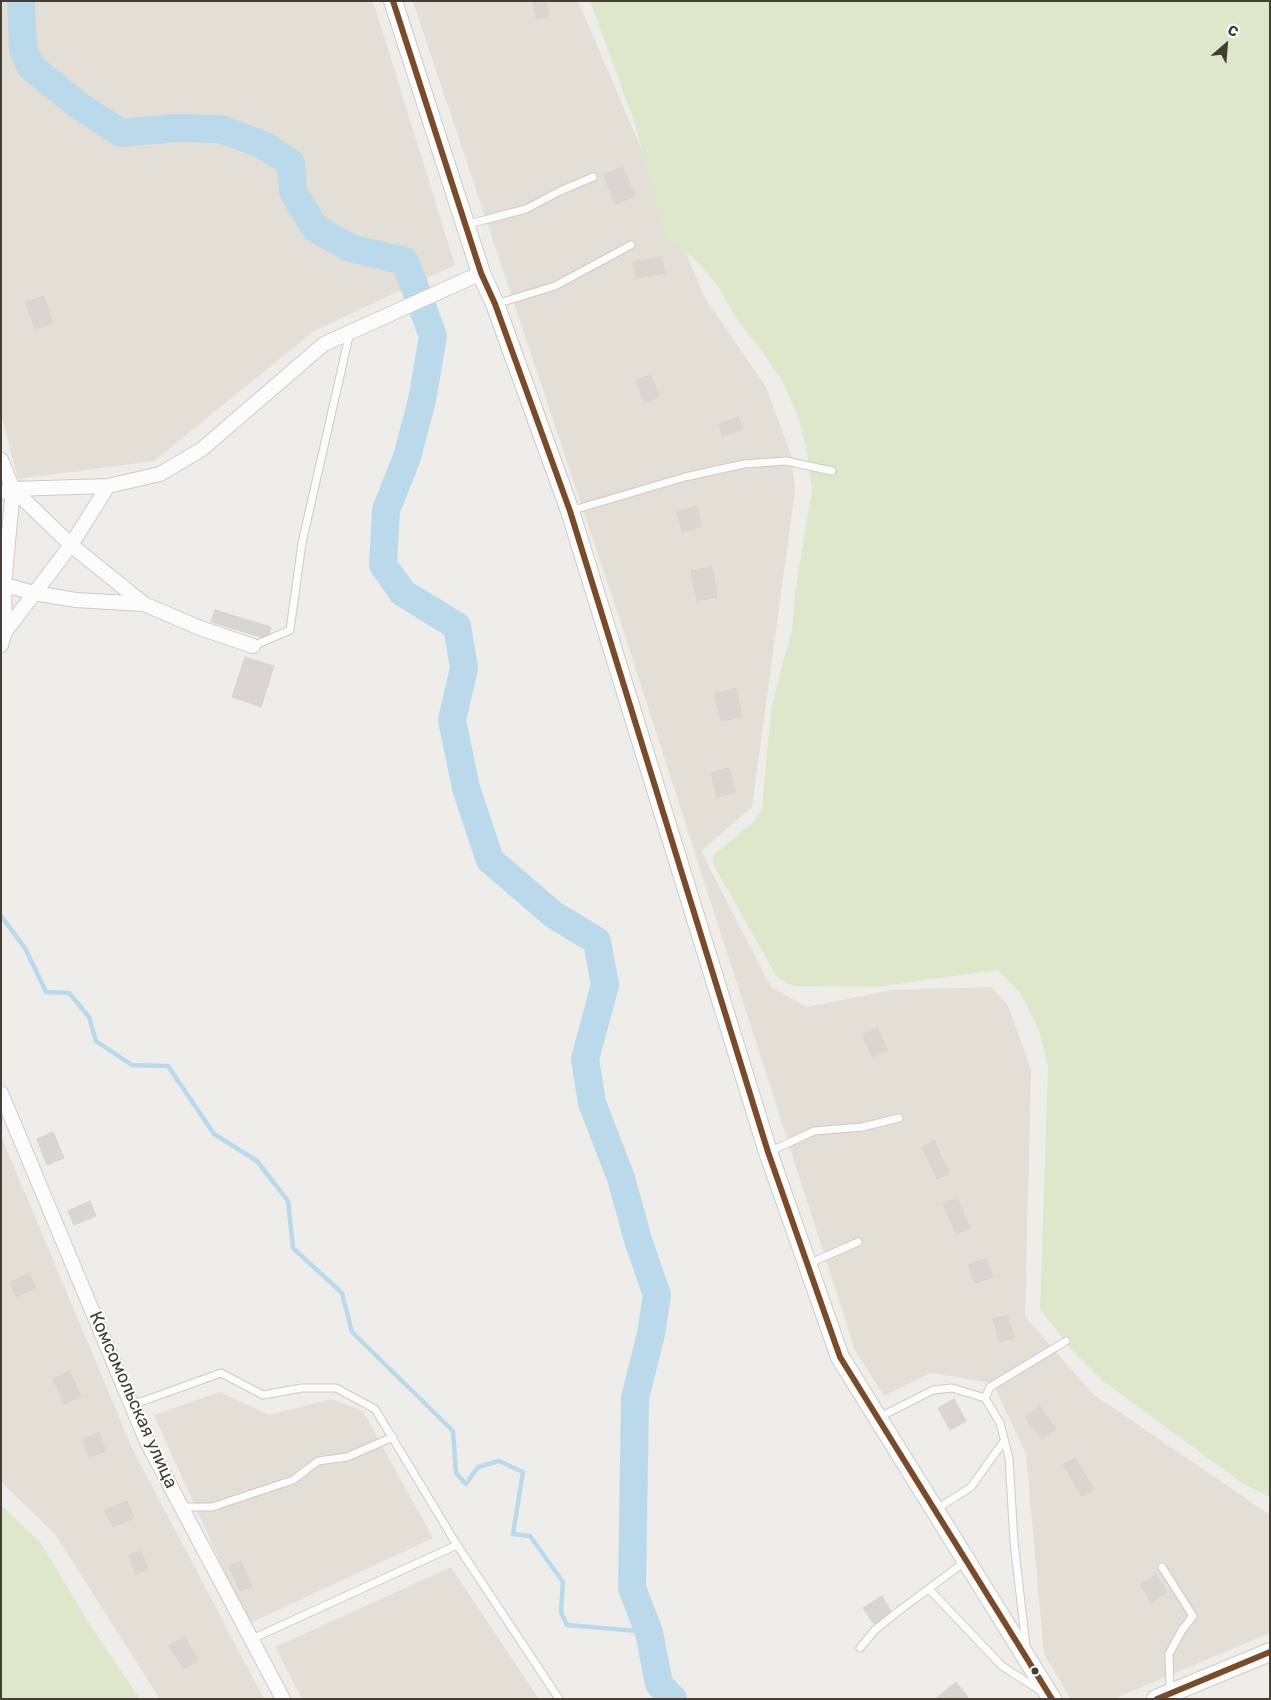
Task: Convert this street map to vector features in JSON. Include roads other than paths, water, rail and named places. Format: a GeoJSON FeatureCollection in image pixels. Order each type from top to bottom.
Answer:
{"type":"FeatureCollection","features":[{"type":"Feature","properties":{"kind":"street"},"geometry":{"type":"LineString","coordinates":[[393,1],[481,273],[495,304],[570,511],[768,1152],[840,1357],[1051,1698]]}},
{"type":"Feature","properties":{"kind":"street"},"geometry":{"type":"LineString","coordinates":[[7,490],[108,486],[160,474],[202,449],[324,344],[481,273]]}},
{"type":"Feature","properties":{"kind":"street"},"geometry":{"type":"LineString","coordinates":[[1,460],[7,490],[3,638]]}},
{"type":"Feature","properties":{"kind":"street"},"geometry":{"type":"LineString","coordinates":[[3,638],[70,545],[108,486]]}},
{"type":"Feature","properties":{"kind":"street"},"geometry":{"type":"LineString","coordinates":[[7,490],[70,545],[144,604],[200,628],[253,646]]}},
{"type":"Feature","properties":{"kind":"street"},"geometry":{"type":"LineString","coordinates":[[3,584],[34,594],[76,600],[144,604]]}},
{"type":"Feature","properties":{"kind":"street","name":"Комсомольская улица"},"geometry":{"type":"LineString","coordinates":[[1,1093],[147,1442],[283,1699]]}},
{"type":"Feature","properties":{"kind":"street"},"geometry":{"type":"LineString","coordinates":[[1163,1696],[1270,1652]]}},
{"type":"Feature","properties":{"kind":"lane"},"geometry":{"type":"LineString","coordinates":[[465,225],[526,209],[560,191],[593,177]]}},
{"type":"Feature","properties":{"kind":"lane"},"geometry":{"type":"LineString","coordinates":[[495,304],[555,286],[631,244]]}},
{"type":"Feature","properties":{"kind":"lane"},"geometry":{"type":"LineString","coordinates":[[253,646],[290,630],[302,543],[350,332]]}},
{"type":"Feature","properties":{"kind":"lane"},"geometry":{"type":"LineString","coordinates":[[570,511],[685,477],[744,464],[786,461],[832,471]]}},
{"type":"Feature","properties":{"kind":"lane"},"geometry":{"type":"LineString","coordinates":[[768,1152],[814,1131],[862,1127],[899,1118]]}},
{"type":"Feature","properties":{"kind":"lane"},"geometry":{"type":"LineString","coordinates":[[807,1264],[858,1242]]}},
{"type":"Feature","properties":{"kind":"lane"},"geometry":{"type":"LineString","coordinates":[[985,1398],[990,1387],[1066,1341]]}},
{"type":"Feature","properties":{"kind":"lane"},"geometry":{"type":"LineString","coordinates":[[132,1405],[221,1374],[263,1395],[302,1388],[336,1388],[375,1409],[457,1545],[559,1699]]}},
{"type":"Feature","properties":{"kind":"lane"},"geometry":{"type":"LineString","coordinates":[[878,1418],[933,1390],[952,1388],[985,1398],[1000,1424],[1009,1458],[1014,1542],[1027,1660]]}},
{"type":"Feature","properties":{"kind":"lane"},"geometry":{"type":"LineString","coordinates":[[182,1507],[212,1507],[293,1480],[318,1461],[347,1457],[392,1437]]}},
{"type":"Feature","properties":{"kind":"lane"},"geometry":{"type":"LineString","coordinates":[[935,1510],[971,1487],[1004,1441]]}},
{"type":"Feature","properties":{"kind":"lane"},"geometry":{"type":"LineString","coordinates":[[252,1639],[457,1545]]}},
{"type":"Feature","properties":{"kind":"lane"},"geometry":{"type":"LineString","coordinates":[[860,1648],[876,1630],[896,1613],[966,1560]]}},
{"type":"Feature","properties":{"kind":"lane"},"geometry":{"type":"LineString","coordinates":[[1162,1567],[1194,1616],[1182,1630],[1169,1654],[1163,1696]]}},
{"type":"Feature","properties":{"kind":"lane"},"geometry":{"type":"LineString","coordinates":[[930,1589],[1002,1666],[1051,1698]]}},
{"type":"Feature","properties":{"kind":"waterway"},"geometry":{"type":"LineString","coordinates":[[21,1],[23,50],[31,67],[78,105],[121,133],[176,128],[221,129],[263,145],[291,163],[293,192],[315,228],[350,248],[405,261],[433,336],[422,400],[407,457],[386,510],[383,565],[403,593],[457,626],[464,668],[452,720],[466,788],[490,860],[554,915],[597,941],[605,985],[585,1059],[592,1103],[621,1178],[638,1240],[657,1295],[651,1334],[635,1398],[632,1588],[649,1632],[659,1684],[673,1699]]}},
{"type":"Feature","properties":{"kind":"waterway"},"geometry":{"type":"LineString","coordinates":[[1,916],[25,948],[46,992],[69,993],[89,1017],[96,1041],[132,1065],[168,1066],[214,1134],[257,1161],[288,1201],[293,1248],[342,1293],[352,1332],[453,1431],[456,1473],[466,1484],[478,1467],[499,1461],[523,1472],[513,1534],[530,1536],[563,1582],[561,1612],[567,1625],[649,1632]]}}]}
